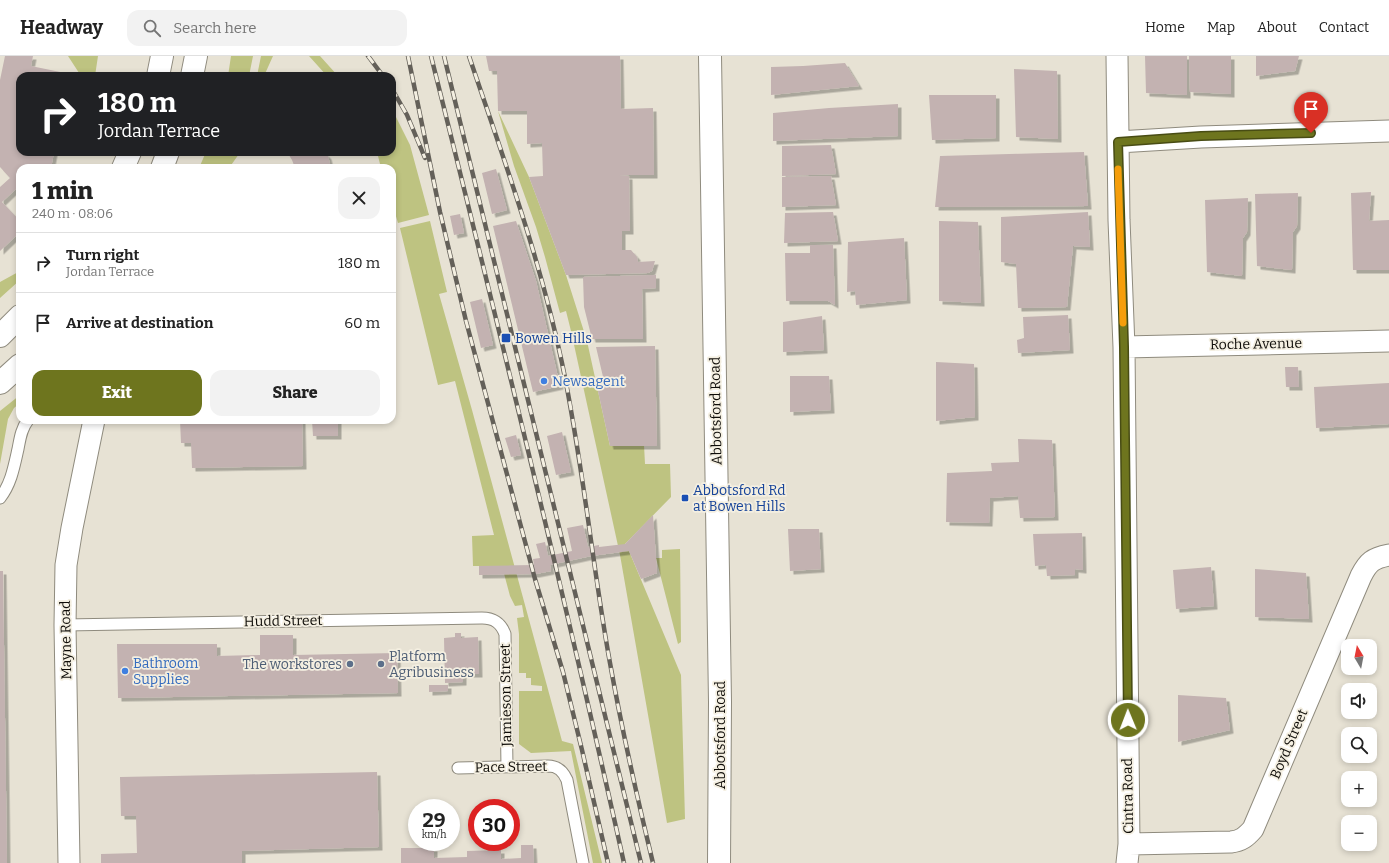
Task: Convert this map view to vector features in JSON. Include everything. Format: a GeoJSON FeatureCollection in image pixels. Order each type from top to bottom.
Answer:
{"type":"FeatureCollection","features":[{"type":"Feature","properties":{"kind":"highway"},"geometry":{"type":"LineString","coordinates":[[159,72],[162,56]]}},
{"type":"Feature","properties":{"kind":"highway"},"geometry":{"type":"LineString","coordinates":[[193,72],[196,56]]}},
{"type":"Feature","properties":{"kind":"highway","name":"Abbotsford Road"},"geometry":{"type":"LineString","coordinates":[[710,56],[720,702],[719,863]]}},
{"type":"Feature","properties":{"kind":"highway"},"geometry":{"type":"LineString","coordinates":[[0,336],[16,320]]}},
{"type":"Feature","properties":{"kind":"highway"},"geometry":{"type":"LineString","coordinates":[[0,383],[16,369]]}},
{"type":"Feature","properties":{"kind":"street","name":"Cintra Road"},"geometry":{"type":"LineString","coordinates":[[1117,56],[1124,347],[1128,854]]}},
{"type":"Feature","properties":{"kind":"street"},"geometry":{"type":"LineString","coordinates":[[1118,142],[1201,136],[1389,131]]}},
{"type":"Feature","properties":{"kind":"street","name":"Roche Avenue"},"geometry":{"type":"LineString","coordinates":[[1124,347],[1389,341]]}},
{"type":"Feature","properties":{"kind":"street","name":"Mayne Road"},"geometry":{"type":"LineString","coordinates":[[69,863],[65,624],[66,565],[93,424]]}},
{"type":"Feature","properties":{"kind":"street","name":"Boyd Street"},"geometry":{"type":"LineString","coordinates":[[1128,854],[1231,842],[1247,836],[1253,829],[1361,576],[1373,559],[1389,555]]}},
{"type":"Feature","properties":{"kind":"lane"},"geometry":{"type":"LineString","coordinates":[[0,498],[12,475],[21,432],[26,424]]}},
{"type":"Feature","properties":{"kind":"lane","name":"Hudd Street"},"geometry":{"type":"LineString","coordinates":[[65,624],[482,618],[495,620],[500,624]]}},
{"type":"Feature","properties":{"kind":"lane","name":"Jamieson Street"},"geometry":{"type":"LineString","coordinates":[[500,624],[506,634],[507,767]]}},
{"type":"Feature","properties":{"kind":"lane","name":"Pace Street"},"geometry":{"type":"LineString","coordinates":[[458,768],[553,766],[562,771],[567,780],[583,863]]}},
{"type":"Feature","properties":{"kind":"green space"},"geometry":{"type":"Polygon","coordinates":[[[68,56],[98,56],[96,72],[78,72],[68,56]]]}},
{"type":"Feature","properties":{"kind":"green space"},"geometry":{"type":"Polygon","coordinates":[[[231,56],[253,56],[250,72],[229,72],[231,56]]]}},
{"type":"Feature","properties":{"kind":"green space"},"geometry":{"type":"Polygon","coordinates":[[[261,56],[273,56],[266,72],[258,72],[261,56]]]}},
{"type":"Feature","properties":{"kind":"green space"},"geometry":{"type":"Polygon","coordinates":[[[309,56],[320,56],[334,72],[323,72],[309,56]]]}},
{"type":"Feature","properties":{"kind":"green space"},"geometry":{"type":"Polygon","coordinates":[[[498,111],[529,177],[566,275],[587,341],[610,446],[644,445],[645,464],[670,464],[671,497],[625,544],[625,551],[629,551],[681,675],[685,819],[667,823],[620,555],[571,331],[566,311],[560,313],[536,227],[514,166],[498,111]]]}},
{"type":"Feature","properties":{"kind":"green space"},"geometry":{"type":"Polygon","coordinates":[[[396,117],[410,145],[429,215],[398,223],[396,216],[396,164],[380,164],[378,156],[396,156],[396,117]]]}},
{"type":"Feature","properties":{"kind":"green space"},"geometry":{"type":"Polygon","coordinates":[[[204,156],[238,156],[232,164],[201,164],[204,156]]]}},
{"type":"Feature","properties":{"kind":"green space"},"geometry":{"type":"Polygon","coordinates":[[[430,221],[447,292],[439,294],[562,741],[573,744],[602,863],[593,863],[571,751],[531,753],[519,744],[519,691],[542,691],[542,686],[531,685],[531,678],[526,678],[526,673],[519,673],[519,634],[517,618],[524,617],[522,605],[515,606],[510,596],[502,566],[473,566],[472,536],[494,535],[455,381],[438,385],[400,228],[430,221]]]}},
{"type":"Feature","properties":{"kind":"green space"},"geometry":{"type":"Polygon","coordinates":[[[16,273],[16,284],[0,298],[0,282],[16,273]]]}},
{"type":"Feature","properties":{"kind":"green space"},"geometry":{"type":"Polygon","coordinates":[[[16,398],[16,406],[8,419],[0,464],[0,411],[16,398]]]}},
{"type":"Feature","properties":{"kind":"green space"},"geometry":{"type":"Polygon","coordinates":[[[680,549],[681,642],[678,644],[656,558],[662,558],[662,550],[680,549]]]}},
{"type":"Feature","properties":{"kind":"building"},"geometry":{"type":"Polygon","coordinates":[[[5,56],[33,56],[31,66],[60,72],[16,72],[16,156],[53,156],[52,164],[16,164],[16,189],[2,202],[16,217],[16,236],[0,251],[0,187],[10,178],[0,167],[0,80],[5,56]]]}},
{"type":"Feature","properties":{"kind":"building"},"geometry":{"type":"Polygon","coordinates":[[[486,56],[620,56],[621,109],[653,108],[654,175],[619,175],[629,176],[630,231],[622,231],[622,250],[631,250],[637,257],[638,262],[655,261],[652,271],[648,273],[566,275],[529,177],[543,176],[542,143],[527,144],[527,111],[498,111],[497,71],[489,71],[486,56]]]}},
{"type":"Feature","properties":{"kind":"building"},"geometry":{"type":"Polygon","coordinates":[[[1145,56],[1187,56],[1187,95],[1146,93],[1145,56]]]}},
{"type":"Feature","properties":{"kind":"building"},"geometry":{"type":"Polygon","coordinates":[[[1189,56],[1231,56],[1231,94],[1190,92],[1189,56]]]}},
{"type":"Feature","properties":{"kind":"building"},"geometry":{"type":"Polygon","coordinates":[[[1256,56],[1299,56],[1295,71],[1256,76],[1256,56]]]}},
{"type":"Feature","properties":{"kind":"building"},"geometry":{"type":"Polygon","coordinates":[[[845,63],[859,86],[771,95],[771,67],[845,63]]]}},
{"type":"Feature","properties":{"kind":"building"},"geometry":{"type":"Polygon","coordinates":[[[1014,69],[1057,71],[1058,139],[1016,137],[1014,69]]]}},
{"type":"Feature","properties":{"kind":"building"},"geometry":{"type":"Polygon","coordinates":[[[929,95],[996,95],[996,138],[932,140],[929,95]]]}},
{"type":"Feature","properties":{"kind":"building"},"geometry":{"type":"Polygon","coordinates":[[[898,104],[898,136],[773,141],[773,113],[898,104]]]}},
{"type":"Feature","properties":{"kind":"building"},"geometry":{"type":"Polygon","coordinates":[[[831,145],[836,174],[782,176],[782,146],[831,145]]]}},
{"type":"Feature","properties":{"kind":"building"},"geometry":{"type":"Polygon","coordinates":[[[1084,152],[1088,206],[935,207],[940,156],[1084,152]]]}},
{"type":"Feature","properties":{"kind":"building"},"geometry":{"type":"Polygon","coordinates":[[[290,156],[328,156],[330,164],[294,164],[290,156]]]}},
{"type":"Feature","properties":{"kind":"building"},"geometry":{"type":"Polygon","coordinates":[[[496,169],[507,210],[492,214],[482,173],[496,169]]]}},
{"type":"Feature","properties":{"kind":"building"},"geometry":{"type":"Polygon","coordinates":[[[831,176],[836,205],[782,207],[782,177],[831,176]]]}},
{"type":"Feature","properties":{"kind":"building"},"geometry":{"type":"Polygon","coordinates":[[[1371,192],[1369,221],[1389,220],[1389,270],[1353,270],[1351,193],[1371,192]]]}},
{"type":"Feature","properties":{"kind":"building"},"geometry":{"type":"Polygon","coordinates":[[[1298,193],[1297,226],[1293,232],[1292,270],[1257,266],[1255,194],[1298,193]]]}},
{"type":"Feature","properties":{"kind":"building"},"geometry":{"type":"Polygon","coordinates":[[[1248,198],[1247,232],[1243,238],[1242,276],[1207,272],[1205,200],[1248,198]]]}},
{"type":"Feature","properties":{"kind":"building"},"geometry":{"type":"Polygon","coordinates":[[[833,212],[838,241],[784,243],[785,213],[833,212]]]}},
{"type":"Feature","properties":{"kind":"building"},"geometry":{"type":"Polygon","coordinates":[[[1088,212],[1090,247],[1073,246],[1067,307],[1018,308],[1016,264],[1001,262],[1001,217],[1088,212]]]}},
{"type":"Feature","properties":{"kind":"building"},"geometry":{"type":"Polygon","coordinates":[[[460,214],[464,233],[454,235],[450,216],[460,214]]]}},
{"type":"Feature","properties":{"kind":"building"},"geometry":{"type":"Polygon","coordinates":[[[516,221],[536,281],[560,386],[533,392],[493,226],[516,221]]]}},
{"type":"Feature","properties":{"kind":"building"},"geometry":{"type":"Polygon","coordinates":[[[939,221],[978,222],[981,303],[939,301],[939,221]]]}},
{"type":"Feature","properties":{"kind":"building"},"geometry":{"type":"Polygon","coordinates":[[[904,238],[907,300],[856,305],[855,291],[847,292],[848,242],[904,238]]]}},
{"type":"Feature","properties":{"kind":"building"},"geometry":{"type":"Polygon","coordinates":[[[810,245],[833,245],[835,305],[828,301],[786,301],[785,253],[810,253],[810,245]]]}},
{"type":"Feature","properties":{"kind":"building"},"geometry":{"type":"Polygon","coordinates":[[[656,275],[656,288],[642,289],[643,339],[592,339],[584,307],[583,277],[656,275]]]}},
{"type":"Feature","properties":{"kind":"building"},"geometry":{"type":"Polygon","coordinates":[[[482,299],[493,345],[481,348],[470,302],[482,299]]]}},
{"type":"Feature","properties":{"kind":"building"},"geometry":{"type":"Polygon","coordinates":[[[1068,315],[1070,350],[1018,353],[1017,340],[1024,338],[1023,317],[1068,315]]]}},
{"type":"Feature","properties":{"kind":"building"},"geometry":{"type":"Polygon","coordinates":[[[822,316],[824,350],[783,352],[783,322],[822,316]]]}},
{"type":"Feature","properties":{"kind":"building"},"geometry":{"type":"Polygon","coordinates":[[[655,346],[657,446],[610,446],[596,382],[604,381],[596,347],[655,346]]]}},
{"type":"Feature","properties":{"kind":"building"},"geometry":{"type":"Polygon","coordinates":[[[936,362],[974,364],[975,417],[936,421],[936,362]]]}},
{"type":"Feature","properties":{"kind":"building"},"geometry":{"type":"Polygon","coordinates":[[[1285,367],[1298,367],[1299,387],[1286,387],[1285,367]]]}},
{"type":"Feature","properties":{"kind":"building"},"geometry":{"type":"Polygon","coordinates":[[[790,376],[829,376],[831,410],[790,412],[790,376]]]}},
{"type":"Feature","properties":{"kind":"building"},"geometry":{"type":"Polygon","coordinates":[[[1389,383],[1389,424],[1316,428],[1314,387],[1389,383]]]}},
{"type":"Feature","properties":{"kind":"building"},"geometry":{"type":"Polygon","coordinates":[[[180,424],[302,424],[303,466],[192,468],[191,443],[181,443],[180,424]]]}},
{"type":"Feature","properties":{"kind":"building"},"geometry":{"type":"Polygon","coordinates":[[[312,424],[338,424],[338,436],[313,436],[312,424]]]}},
{"type":"Feature","properties":{"kind":"building"},"geometry":{"type":"Polygon","coordinates":[[[562,432],[571,472],[556,475],[547,436],[562,432]]]}},
{"type":"Feature","properties":{"kind":"building"},"geometry":{"type":"Polygon","coordinates":[[[516,435],[521,455],[511,457],[505,438],[516,435]]]}},
{"type":"Feature","properties":{"kind":"building"},"geometry":{"type":"Polygon","coordinates":[[[1018,439],[1052,440],[1055,517],[1020,518],[1018,496],[990,498],[989,523],[946,522],[947,473],[992,471],[991,463],[1019,462],[1018,439]]]}},
{"type":"Feature","properties":{"kind":"building"},"geometry":{"type":"Polygon","coordinates":[[[653,515],[657,573],[641,579],[629,551],[591,556],[550,565],[551,571],[536,574],[479,575],[479,566],[534,565],[533,559],[540,558],[536,544],[545,542],[548,556],[572,551],[567,528],[583,525],[588,547],[625,544],[653,515]]]}},
{"type":"Feature","properties":{"kind":"building"},"geometry":{"type":"Polygon","coordinates":[[[788,529],[819,529],[821,569],[790,571],[788,529]]]}},
{"type":"Feature","properties":{"kind":"building"},"geometry":{"type":"Polygon","coordinates":[[[1082,533],[1083,570],[1075,569],[1075,575],[1047,576],[1046,565],[1035,566],[1033,534],[1082,533]]]}},
{"type":"Feature","properties":{"kind":"building"},"geometry":{"type":"Polygon","coordinates":[[[1211,567],[1214,606],[1176,609],[1173,570],[1211,567]]]}},
{"type":"Feature","properties":{"kind":"building"},"geometry":{"type":"Polygon","coordinates":[[[1255,569],[1306,573],[1309,619],[1255,617],[1255,569]]]}},
{"type":"Feature","properties":{"kind":"building"},"geometry":{"type":"Polygon","coordinates":[[[0,571],[3,571],[7,863],[0,863],[0,571]]]}},
{"type":"Feature","properties":{"kind":"building"},"geometry":{"type":"Polygon","coordinates":[[[455,633],[461,633],[461,638],[478,637],[479,674],[463,674],[463,682],[445,683],[444,638],[455,637],[455,633]]]}},
{"type":"Feature","properties":{"kind":"building"},"geometry":{"type":"Polygon","coordinates":[[[260,635],[293,635],[293,655],[397,653],[398,693],[118,698],[117,644],[217,644],[217,656],[260,655],[260,635]]]}},
{"type":"Feature","properties":{"kind":"building"},"geometry":{"type":"Polygon","coordinates":[[[429,685],[448,685],[448,691],[429,692],[429,685]]]}},
{"type":"Feature","properties":{"kind":"building"},"geometry":{"type":"Polygon","coordinates":[[[1178,695],[1226,698],[1230,730],[1178,742],[1178,695]]]}},
{"type":"Feature","properties":{"kind":"building"},"geometry":{"type":"Polygon","coordinates":[[[377,772],[379,847],[242,851],[242,863],[101,863],[101,854],[137,853],[136,816],[121,816],[120,777],[377,772]]]}},
{"type":"Feature","properties":{"kind":"building"},"geometry":{"type":"Polygon","coordinates":[[[521,845],[533,845],[534,863],[401,863],[401,848],[408,848],[408,851],[434,851],[434,858],[467,857],[468,851],[501,851],[501,859],[521,858],[521,845]]]}},
{"type":"Feature","properties":{"kind":"railway"},"geometry":{"type":"LineString","coordinates":[[368,56],[380,72]]}},
{"type":"Feature","properties":{"kind":"railway"},"geometry":{"type":"LineString","coordinates":[[408,56],[440,212],[466,321],[535,579],[563,672],[608,863]]}},
{"type":"Feature","properties":{"kind":"railway"},"geometry":{"type":"LineString","coordinates":[[431,56],[530,459],[624,863]]}},
{"type":"Feature","properties":{"kind":"railway"},"geometry":{"type":"LineString","coordinates":[[444,56],[641,863]]}},
{"type":"Feature","properties":{"kind":"railway"},"geometry":{"type":"LineString","coordinates":[[469,56],[532,246],[562,363],[576,438],[604,626],[615,688],[630,763],[653,863]]}},
{"type":"Feature","properties":{"kind":"railway"},"geometry":{"type":"LineString","coordinates":[[396,96],[407,115],[425,158]]}},
{"type":"Feature","properties":{"kind":"slow traffic"},"geometry":{"type":"LineString","coordinates":[[1118,169],[1123,323]]}},
{"type":"Feature","properties":{"kind":"place","name":"Bowen Hills"},"geometry":{"type":"Point","coordinates":[506,338]}},
{"type":"Feature","properties":{"kind":"place","name":"Newsagent"},"geometry":{"type":"Point","coordinates":[544,381]}},
{"type":"Feature","properties":{"kind":"place","name":"Abbotsford Rd at Bowen Hills"},"geometry":{"type":"Point","coordinates":[685,498]}},
{"type":"Feature","properties":{"kind":"place","name":"The workstores"},"geometry":{"type":"Point","coordinates":[350,664]}},
{"type":"Feature","properties":{"kind":"place","name":"Platform Agribusiness"},"geometry":{"type":"Point","coordinates":[381,664]}},
{"type":"Feature","properties":{"kind":"place","name":"Bathroom Supplies"},"geometry":{"type":"Point","coordinates":[125,671]}},
{"type":"Feature","properties":{"kind":"route"},"geometry":{"type":"LineString","coordinates":[[1128,720],[1124,347],[1119,220],[1118,142],[1201,136],[1311,133]]}}]}
